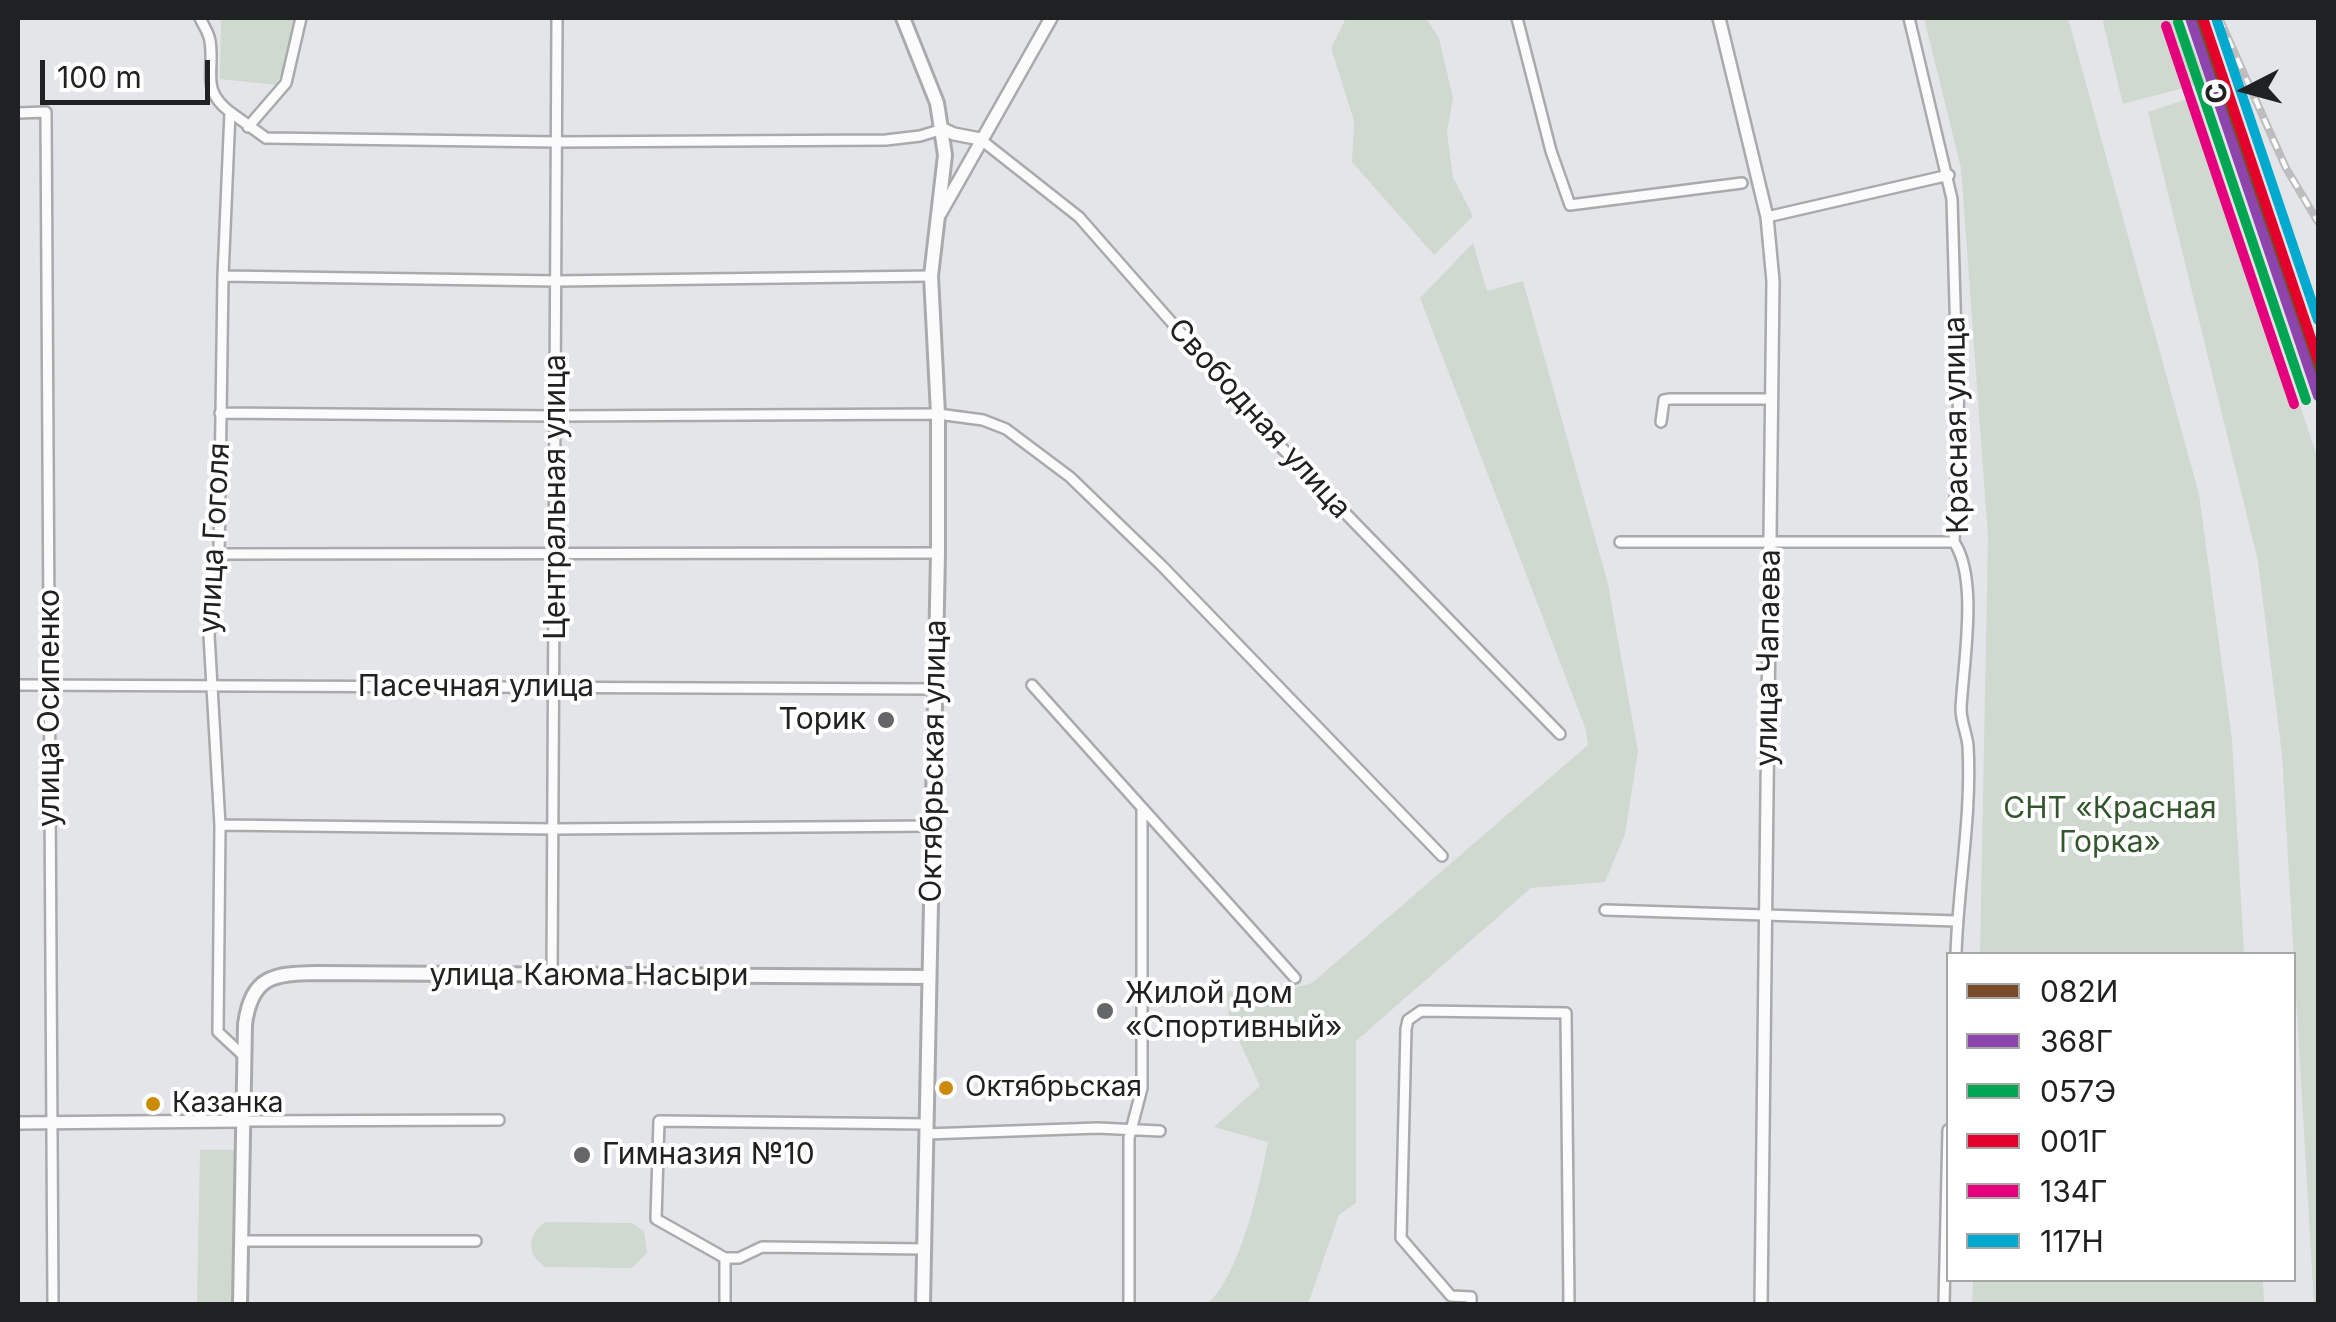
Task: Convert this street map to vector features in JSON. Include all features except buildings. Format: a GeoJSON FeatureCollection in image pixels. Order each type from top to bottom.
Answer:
{"type":"FeatureCollection","features":[{"type":"Feature","properties":{"kind":"main road","name":"Октябрьская улица"},"geometry":{"type":"LineString","coordinates":[[903,18],[928,75],[945,155],[931,276],[938,414],[938,553],[923,1304]]}},
{"type":"Feature","properties":{"kind":"main road","name":"улица Каюма Насыри"},"geometry":{"type":"LineString","coordinates":[[245,1057],[248,1005],[254,992],[264,981],[285,974],[930,977]]}},
{"type":"Feature","properties":{"kind":"main road"},"geometry":{"type":"LineString","coordinates":[[240,1304],[245,1057]]}},
{"type":"Feature","properties":{"kind":"street","name":"улица Гоголя"},"geometry":{"type":"LineString","coordinates":[[200,18],[210,38],[210,87],[230,112],[219,554],[209,635],[220,825],[218,1032],[245,1057]]}},
{"type":"Feature","properties":{"kind":"street"},"geometry":{"type":"LineString","coordinates":[[248,127],[286,82],[302,18]]}},
{"type":"Feature","properties":{"kind":"street","name":"Центральная улица"},"geometry":{"type":"LineString","coordinates":[[552,977],[557,18]]}},
{"type":"Feature","properties":{"kind":"street","name":"Октябрьская улица"},"geometry":{"type":"LineString","coordinates":[[938,218],[1051,18]]}},
{"type":"Feature","properties":{"kind":"street"},"geometry":{"type":"LineString","coordinates":[[1516,18],[1551,152],[1570,205],[1742,184]]}},
{"type":"Feature","properties":{"kind":"street","name":"улица Чапаева"},"geometry":{"type":"LineString","coordinates":[[1719,18],[1767,217],[1773,281],[1761,1304]]}},
{"type":"Feature","properties":{"kind":"street","name":"Красная улица"},"geometry":{"type":"LineString","coordinates":[[1909,18],[1952,199],[1956,339],[1960,352],[1954,542],[1962,554],[1965,570],[1967,635],[1961,714],[1968,744],[1964,873],[1956,952]]}},
{"type":"Feature","properties":{"kind":"street","name":"улица Осипенко"},"geometry":{"type":"LineString","coordinates":[[18,113],[46,112],[53,1304]]}},
{"type":"Feature","properties":{"kind":"street"},"geometry":{"type":"LineString","coordinates":[[230,112],[266,138],[557,142],[886,140],[920,136],[942,128]]}},
{"type":"Feature","properties":{"kind":"street","name":"Свободная улица"},"geometry":{"type":"LineString","coordinates":[[942,128],[980,139],[1079,217],[1282,448],[1560,734]]}},
{"type":"Feature","properties":{"kind":"street"},"geometry":{"type":"LineString","coordinates":[[1767,217],[1948,175]]}},
{"type":"Feature","properties":{"kind":"street"},"geometry":{"type":"LineString","coordinates":[[223,276],[556,281],[931,276]]}},
{"type":"Feature","properties":{"kind":"street"},"geometry":{"type":"LineString","coordinates":[[1662,422],[1664,400],[1771,398]]}},
{"type":"Feature","properties":{"kind":"street"},"geometry":{"type":"LineString","coordinates":[[220,413],[938,414],[982,420],[1006,429],[1070,478],[1162,566],[1442,856]]}},
{"type":"Feature","properties":{"kind":"street"},"geometry":{"type":"LineString","coordinates":[[1620,542],[1954,542]]}},
{"type":"Feature","properties":{"kind":"street"},"geometry":{"type":"LineString","coordinates":[[219,554],[938,553]]}},
{"type":"Feature","properties":{"kind":"street","name":"Пасечная улица"},"geometry":{"type":"LineString","coordinates":[[18,685],[935,688]]}},
{"type":"Feature","properties":{"kind":"street"},"geometry":{"type":"LineString","coordinates":[[1032,685],[1295,978]]}},
{"type":"Feature","properties":{"kind":"street"},"geometry":{"type":"LineString","coordinates":[[1129,1304],[1131,1130],[1142,1088],[1142,808]]}},
{"type":"Feature","properties":{"kind":"street"},"geometry":{"type":"LineString","coordinates":[[220,825],[555,829],[932,826]]}},
{"type":"Feature","properties":{"kind":"street"},"geometry":{"type":"LineString","coordinates":[[1605,910],[1957,920]]}},
{"type":"Feature","properties":{"kind":"street"},"geometry":{"type":"LineString","coordinates":[[1472,1304],[1471,1297],[1451,1296],[1402,1238],[1406,1029],[1408,1020],[1422,1011],[1566,1013],[1569,1304]]}},
{"type":"Feature","properties":{"kind":"street"},"geometry":{"type":"LineString","coordinates":[[18,1123],[499,1120]]}},
{"type":"Feature","properties":{"kind":"street"},"geometry":{"type":"LineString","coordinates":[[924,1249],[762,1247],[738,1258],[725,1258],[656,1219],[659,1121],[1160,1131]]}},
{"type":"Feature","properties":{"kind":"street"},"geometry":{"type":"LineString","coordinates":[[1944,1304],[1946,1217]]}},
{"type":"Feature","properties":{"kind":"street"},"geometry":{"type":"LineString","coordinates":[[241,1241],[476,1241]]}},
{"type":"Feature","properties":{"kind":"street"},"geometry":{"type":"LineString","coordinates":[[725,1258],[725,1304]]}},
{"type":"Feature","properties":{"kind":"green space"},"geometry":{"type":"Polygon","coordinates":[[[221,18],[296,18],[286,64],[276,85],[220,79],[221,18]]]}},
{"type":"Feature","properties":{"kind":"green space"},"geometry":{"type":"Polygon","coordinates":[[[1346,18],[1426,18],[1439,38],[1453,98],[1447,132],[1453,177],[1473,216],[1434,255],[1352,162],[1354,121],[1331,48],[1346,18]]]}},
{"type":"Feature","properties":{"kind":"green space","name":"СНТ «Красная Горка»"},"geometry":{"type":"Polygon","coordinates":[[[1924,18],[2068,18],[2199,494],[2232,739],[2244,952],[1980,952],[1988,537],[1961,168],[1924,18]]]}},
{"type":"Feature","properties":{"kind":"green space"},"geometry":{"type":"Polygon","coordinates":[[[2102,18],[2182,18],[2206,82],[2123,104],[2102,18]]]}},
{"type":"Feature","properties":{"kind":"green space"},"geometry":{"type":"Polygon","coordinates":[[[2196,96],[2318,459],[2318,1304],[2314,1304],[2282,755],[2258,561],[2148,112],[2196,96]]]}},
{"type":"Feature","properties":{"kind":"green space"},"geometry":{"type":"Polygon","coordinates":[[[1473,243],[1487,291],[1523,281],[1608,584],[1638,751],[1625,834],[1605,882],[1531,888],[1356,1041],[1356,1203],[1339,1215],[1308,1304],[1207,1304],[1219,1291],[1239,1252],[1268,1142],[1214,1127],[1260,1086],[1229,1019],[1227,991],[1279,992],[1312,983],[1588,745],[1586,730],[1420,298],[1473,243]]]}},
{"type":"Feature","properties":{"kind":"green space"},"geometry":{"type":"Polygon","coordinates":[[[200,1150],[237,1150],[234,1304],[197,1304],[200,1150]]]}},
{"type":"Feature","properties":{"kind":"green space"},"geometry":{"type":"Polygon","coordinates":[[[546,1222],[632,1223],[644,1231],[647,1253],[632,1268],[546,1267],[539,1263],[531,1245],[535,1232],[546,1222]]]}},
{"type":"Feature","properties":{"kind":"green space"},"geometry":{"type":"Polygon","coordinates":[[[1973,1282],[2263,1282],[2264,1304],[1972,1304],[1973,1282]]]}},
{"type":"Feature","properties":{"kind":"railway"},"geometry":{"type":"LineString","coordinates":[[2219,18],[2286,168],[2318,222]]}},
{"type":"Feature","properties":{"kind":"transit line","name":"368Г"},"geometry":{"type":"LineString","coordinates":[[2190,18],[2318,396]]}},
{"type":"Feature","properties":{"kind":"transit line","name":"082И"},"geometry":{"type":"LineString","coordinates":[[2200,18],[2318,371]]}},
{"type":"Feature","properties":{"kind":"transit line","name":"001Г"},"geometry":{"type":"LineString","coordinates":[[2203,18],[2318,359]]}},
{"type":"Feature","properties":{"kind":"transit line","name":"117Н"},"geometry":{"type":"LineString","coordinates":[[2216,18],[2318,320]]}},
{"type":"Feature","properties":{"kind":"transit line","name":"057Э"},"geometry":{"type":"LineString","coordinates":[[2178,22],[2306,400]]}},
{"type":"Feature","properties":{"kind":"transit line","name":"134Г"},"geometry":{"type":"LineString","coordinates":[[2166,26],[2294,404]]}},
{"type":"Feature","properties":{"kind":"place","name":"Торик"},"geometry":{"type":"Point","coordinates":[886,720]}},
{"type":"Feature","properties":{"kind":"place","name":"Жилой дом «Спортивный»"},"geometry":{"type":"Point","coordinates":[1105,1011]}},
{"type":"Feature","properties":{"kind":"place","name":"Октябрьская"},"geometry":{"type":"Point","coordinates":[946,1088]}},
{"type":"Feature","properties":{"kind":"place","name":"Казанка"},"geometry":{"type":"Point","coordinates":[153,1104]}},
{"type":"Feature","properties":{"kind":"place","name":"Гимназия №10"},"geometry":{"type":"Point","coordinates":[582,1155]}}]}
